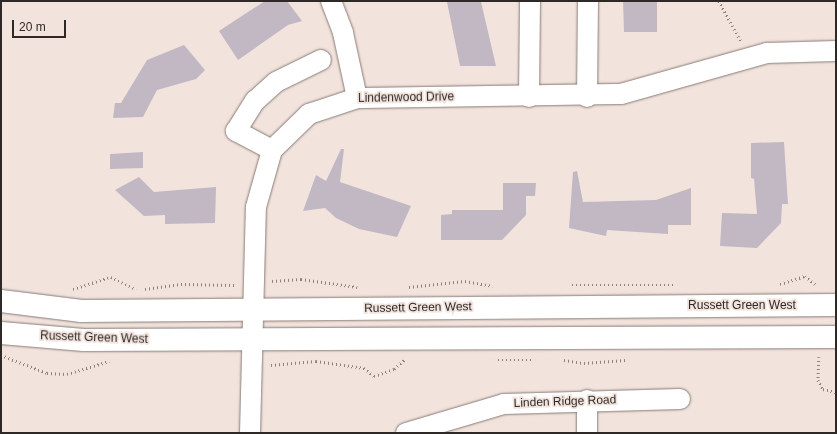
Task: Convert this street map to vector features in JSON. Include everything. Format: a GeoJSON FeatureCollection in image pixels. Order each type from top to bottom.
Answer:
{"type":"FeatureCollection","features":[{"type":"Feature","properties":{"kind":"street"},"geometry":{"type":"LineString","coordinates":[[331,1],[343,33],[357,98]]}},
{"type":"Feature","properties":{"kind":"street"},"geometry":{"type":"LineString","coordinates":[[529,97],[530,1]]}},
{"type":"Feature","properties":{"kind":"street"},"geometry":{"type":"LineString","coordinates":[[587,97],[588,1]]}},
{"type":"Feature","properties":{"kind":"street","name":"Lindenwood Drive"},"geometry":{"type":"LineString","coordinates":[[272,150],[309,114],[357,98],[587,97],[650,88],[747,57],[836,51]]}},
{"type":"Feature","properties":{"kind":"street"},"geometry":{"type":"LineString","coordinates":[[250,433],[250,340],[256,207],[272,150],[236,131],[255,101],[276,82],[321,60]]}},
{"type":"Feature","properties":{"kind":"street","name":"Russett Green West"},"geometry":{"type":"LineString","coordinates":[[1,301],[81,311],[836,305]]}},
{"type":"Feature","properties":{"kind":"street","name":"Russett Green West"},"geometry":{"type":"LineString","coordinates":[[1,332],[84,340],[836,337]]}},
{"type":"Feature","properties":{"kind":"street","name":"Linden Ridge Road"},"geometry":{"type":"LineString","coordinates":[[406,433],[504,404],[587,400],[680,399]]}},
{"type":"Feature","properties":{"kind":"street"},"geometry":{"type":"LineString","coordinates":[[587,400],[587,433]]}},
{"type":"Feature","properties":{"kind":"path"},"geometry":{"type":"LineString","coordinates":[[719,1],[738,31],[747,57]]}},
{"type":"Feature","properties":{"kind":"path"},"geometry":{"type":"LineString","coordinates":[[775,286],[805,276],[819,288]]}},
{"type":"Feature","properties":{"kind":"path"},"geometry":{"type":"LineString","coordinates":[[64,290],[111,277],[132,289],[142,290],[181,284],[222,286],[301,279],[363,288]]}},
{"type":"Feature","properties":{"kind":"path"},"geometry":{"type":"LineString","coordinates":[[404,288],[465,281],[501,286]]}},
{"type":"Feature","properties":{"kind":"path"},"geometry":{"type":"LineString","coordinates":[[564,286],[682,285]]}},
{"type":"Feature","properties":{"kind":"path"},"geometry":{"type":"LineString","coordinates":[[1,355],[47,373],[60,374],[112,360]]}},
{"type":"Feature","properties":{"kind":"path"},"geometry":{"type":"LineString","coordinates":[[813,357],[819,357],[818,380],[823,389],[836,392]]}},
{"type":"Feature","properties":{"kind":"path"},"geometry":{"type":"LineString","coordinates":[[250,362],[274,365],[316,361],[364,368],[374,376],[384,374],[410,358]]}},
{"type":"Feature","properties":{"kind":"path"},"geometry":{"type":"LineString","coordinates":[[559,359],[584,363],[628,360]]}},
{"type":"Feature","properties":{"kind":"path"},"geometry":{"type":"LineString","coordinates":[[490,360],[536,360]]}},
{"type":"Feature","properties":{"kind":"building"},"geometry":{"type":"Polygon","coordinates":[[[265,1],[287,1],[302,21],[288,25],[238,60],[219,31],[265,1]]]}},
{"type":"Feature","properties":{"kind":"building"},"geometry":{"type":"Polygon","coordinates":[[[623,1],[657,1],[657,32],[624,32],[623,1]]]}},
{"type":"Feature","properties":{"kind":"building"},"geometry":{"type":"Polygon","coordinates":[[[447,2],[481,2],[496,66],[460,66],[447,2]]]}},
{"type":"Feature","properties":{"kind":"building"},"geometry":{"type":"Polygon","coordinates":[[[184,45],[205,70],[196,79],[157,90],[143,117],[113,118],[115,103],[121,103],[147,60],[184,45]]]}},
{"type":"Feature","properties":{"kind":"building"},"geometry":{"type":"Polygon","coordinates":[[[784,142],[788,204],[782,204],[781,223],[757,248],[720,246],[722,213],[757,214],[754,179],[751,178],[751,143],[784,142]]]}},
{"type":"Feature","properties":{"kind":"building"},"geometry":{"type":"Polygon","coordinates":[[[341,149],[344,149],[340,182],[411,206],[397,237],[359,229],[336,218],[325,208],[303,211],[316,175],[326,181],[341,149]]]}},
{"type":"Feature","properties":{"kind":"building"},"geometry":{"type":"Polygon","coordinates":[[[143,152],[143,168],[110,169],[110,154],[143,152]]]}},
{"type":"Feature","properties":{"kind":"building"},"geometry":{"type":"Polygon","coordinates":[[[577,171],[583,202],[656,200],[691,188],[691,225],[668,225],[668,234],[607,230],[606,236],[569,228],[573,172],[577,171]]]}},
{"type":"Feature","properties":{"kind":"building"},"geometry":{"type":"Polygon","coordinates":[[[139,177],[154,192],[216,187],[215,223],[165,224],[165,215],[144,216],[115,190],[139,177]]]}},
{"type":"Feature","properties":{"kind":"building"},"geometry":{"type":"Polygon","coordinates":[[[503,183],[536,183],[535,196],[526,196],[526,215],[502,240],[441,240],[441,215],[452,214],[452,210],[503,210],[503,183]]]}}]}
